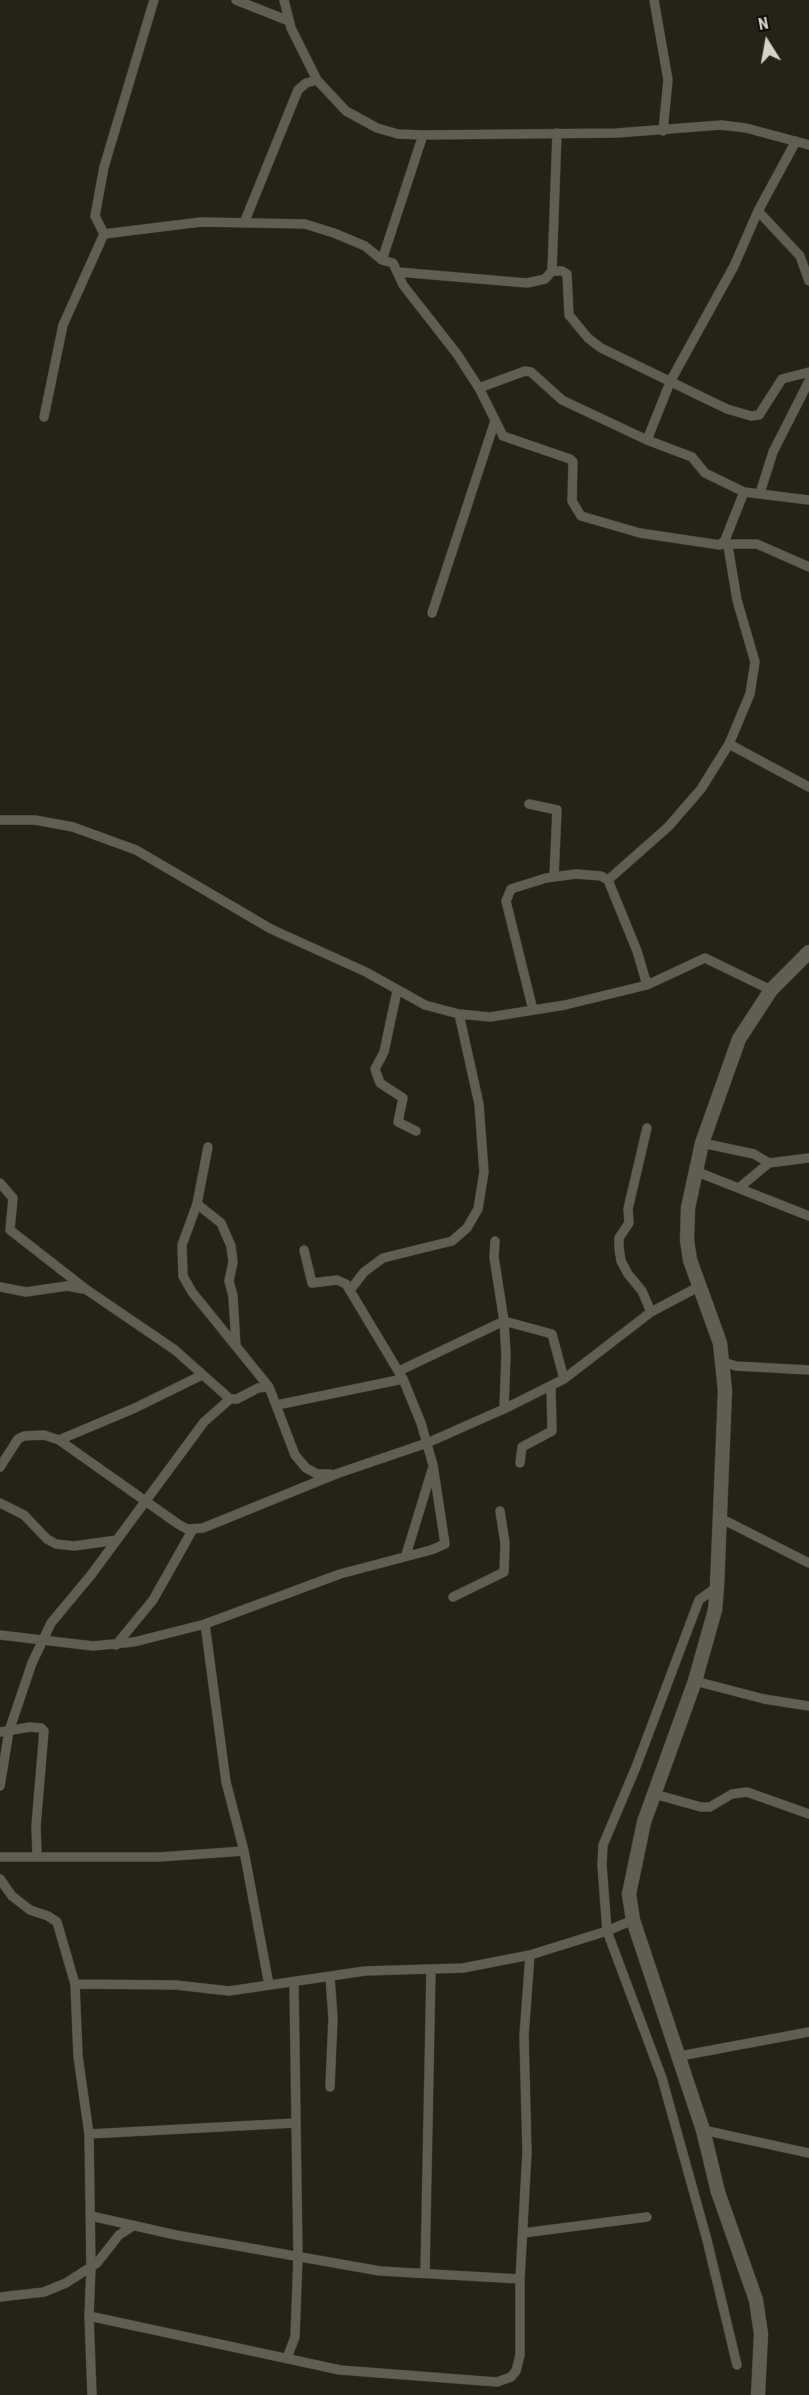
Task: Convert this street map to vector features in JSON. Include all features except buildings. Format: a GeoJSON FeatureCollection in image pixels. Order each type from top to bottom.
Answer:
{"type":"FeatureCollection","features":[{"type":"Feature","properties":{"kind":"street"},"geometry":{"type":"LineString","coordinates":[[104,234],[95,216],[104,167],[154,0]]}},
{"type":"Feature","properties":{"kind":"street"},"geometry":{"type":"LineString","coordinates":[[236,0],[289,21]]}},
{"type":"Feature","properties":{"kind":"street"},"geometry":{"type":"LineString","coordinates":[[284,0],[289,21],[317,80],[346,111],[357,119],[398,134],[663,131],[734,126],[809,145]]}},
{"type":"Feature","properties":{"kind":"street"},"geometry":{"type":"LineString","coordinates":[[654,0],[668,80],[663,131]]}},
{"type":"Feature","properties":{"kind":"street"},"geometry":{"type":"LineString","coordinates":[[244,223],[298,90],[306,83],[317,80]]}},
{"type":"Feature","properties":{"kind":"street"},"geometry":{"type":"LineString","coordinates":[[398,272],[535,283],[545,279],[552,271],[557,133]]}},
{"type":"Feature","properties":{"kind":"street"},"geometry":{"type":"LineString","coordinates":[[382,260],[423,135]]}},
{"type":"Feature","properties":{"kind":"street"},"geometry":{"type":"LineString","coordinates":[[647,440],[671,380],[734,266],[758,211],[796,141]]}},
{"type":"Feature","properties":{"kind":"street"},"geometry":{"type":"LineString","coordinates":[[758,211],[800,256],[809,281]]}},
{"type":"Feature","properties":{"kind":"street"},"geometry":{"type":"LineString","coordinates":[[104,234],[162,225],[305,224],[319,227],[365,246],[382,260],[393,263],[401,282],[443,334],[479,388],[503,436],[572,460],[573,504],[586,520],[650,535],[711,545],[757,544],[809,567]]}},
{"type":"Feature","properties":{"kind":"street"},"geometry":{"type":"LineString","coordinates":[[44,417],[63,326],[104,234]]}},
{"type":"Feature","properties":{"kind":"street"},"geometry":{"type":"LineString","coordinates":[[552,271],[562,271],[567,274],[569,315],[581,332],[601,348],[727,409],[755,417],[765,408],[782,379],[809,372]]}},
{"type":"Feature","properties":{"kind":"street"},"geometry":{"type":"LineString","coordinates":[[479,388],[528,371],[562,400],[647,440],[692,457],[705,472],[744,492],[809,500]]}},
{"type":"Feature","properties":{"kind":"street"},"geometry":{"type":"LineString","coordinates":[[760,494],[773,452],[809,381]]}},
{"type":"Feature","properties":{"kind":"street"},"geometry":{"type":"LineString","coordinates":[[432,613],[495,421]]}},
{"type":"Feature","properties":{"kind":"street"},"geometry":{"type":"LineString","coordinates":[[608,880],[668,826],[701,789],[729,744],[750,694],[755,662],[737,600],[726,544],[744,492]]}},
{"type":"Feature","properties":{"kind":"street"},"geometry":{"type":"LineString","coordinates":[[729,744],[809,788]]}},
{"type":"Feature","properties":{"kind":"street"},"geometry":{"type":"LineString","coordinates":[[529,804],[557,810],[554,877]]}},
{"type":"Feature","properties":{"kind":"street"},"geometry":{"type":"LineString","coordinates":[[0,819],[35,820],[73,827],[136,850],[261,924],[366,972],[425,1005],[459,1014],[490,1017],[647,985],[705,958],[771,990]]}},
{"type":"Feature","properties":{"kind":"street"},"geometry":{"type":"LineString","coordinates":[[533,1010],[506,902],[511,889],[554,877],[576,874],[601,876],[608,880],[637,951],[647,985]]}},
{"type":"Feature","properties":{"kind":"street"},"geometry":{"type":"LineString","coordinates":[[758,2395],[760,2316],[718,2192],[703,2130],[680,2055],[633,1920],[629,1894],[638,1847],[654,1794],[695,1681],[715,1610],[725,1391],[720,1343],[687,1240],[688,1208],[695,1171],[702,1143],[740,1039],[771,990],[809,952]]}},
{"type":"Feature","properties":{"kind":"street"},"geometry":{"type":"LineString","coordinates":[[397,991],[384,1052],[375,1069],[380,1083],[403,1098],[398,1122],[416,1131]]}},
{"type":"Feature","properties":{"kind":"street"},"geometry":{"type":"LineString","coordinates":[[351,1289],[364,1272],[383,1258],[452,1241],[467,1228],[478,1209],[483,1173],[479,1104],[459,1014]]}},
{"type":"Feature","properties":{"kind":"street"},"geometry":{"type":"LineString","coordinates":[[647,1128],[628,1209],[629,1223],[619,1238],[619,1248],[621,1261],[642,1291],[651,1312]]}},
{"type":"Feature","properties":{"kind":"street"},"geometry":{"type":"LineString","coordinates":[[702,1143],[754,1154],[769,1163]]}},
{"type":"Feature","properties":{"kind":"street"},"geometry":{"type":"LineString","coordinates":[[208,1147],[197,1204],[182,1245],[183,1276],[192,1292],[269,1387],[295,1455],[306,1468],[317,1474],[336,1474]]}},
{"type":"Feature","properties":{"kind":"street"},"geometry":{"type":"LineString","coordinates":[[740,1187],[769,1163],[809,1158]]}},
{"type":"Feature","properties":{"kind":"street"},"geometry":{"type":"LineString","coordinates":[[695,1171],[740,1187],[771,1203],[809,1216]]}},
{"type":"Feature","properties":{"kind":"street"},"geometry":{"type":"LineString","coordinates":[[0,1183],[13,1198],[10,1230],[87,1290],[175,1350],[230,1399],[237,1399],[258,1388],[269,1387]]}},
{"type":"Feature","properties":{"kind":"street"},"geometry":{"type":"LineString","coordinates":[[197,1204],[221,1223],[231,1246],[233,1262],[229,1281],[233,1296],[236,1346]]}},
{"type":"Feature","properties":{"kind":"street"},"geometry":{"type":"LineString","coordinates":[[495,1241],[496,1281],[504,1321],[506,1354],[504,1409]]}},
{"type":"Feature","properties":{"kind":"street"},"geometry":{"type":"LineString","coordinates":[[0,1635],[93,1646],[116,1645],[205,1624],[340,1574],[431,1550],[445,1544],[443,1514],[428,1443],[401,1375],[351,1289],[337,1280],[312,1283],[304,1250]]}},
{"type":"Feature","properties":{"kind":"street"},"geometry":{"type":"LineString","coordinates":[[0,1287],[18,1291],[67,1286],[87,1290]]}},
{"type":"Feature","properties":{"kind":"street"},"geometry":{"type":"LineString","coordinates":[[0,1467],[18,1439],[24,1436],[44,1436],[59,1440],[186,1529],[215,1524],[336,1474],[428,1443],[551,1386],[564,1379],[651,1312],[700,1286]]}},
{"type":"Feature","properties":{"kind":"street"},"geometry":{"type":"LineString","coordinates":[[277,1405],[401,1375],[504,1321],[552,1334],[564,1379]]}},
{"type":"Feature","properties":{"kind":"street"},"geometry":{"type":"LineString","coordinates":[[723,1362],[736,1366],[809,1370]]}},
{"type":"Feature","properties":{"kind":"street"},"geometry":{"type":"LineString","coordinates":[[59,1440],[135,1408],[202,1375]]}},
{"type":"Feature","properties":{"kind":"street"},"geometry":{"type":"LineString","coordinates":[[520,1463],[522,1447],[552,1431],[551,1386]]}},
{"type":"Feature","properties":{"kind":"street"},"geometry":{"type":"LineString","coordinates":[[0,1786],[5,1732],[41,1640],[60,1610],[117,1540],[204,1422],[230,1399]]}},
{"type":"Feature","properties":{"kind":"street"},"geometry":{"type":"LineString","coordinates":[[406,1555],[424,1503],[433,1465]]}},
{"type":"Feature","properties":{"kind":"street"},"geometry":{"type":"LineString","coordinates":[[0,1503],[24,1515],[56,1545],[74,1546],[117,1540]]}},
{"type":"Feature","properties":{"kind":"street"},"geometry":{"type":"LineString","coordinates":[[453,1597],[504,1572],[505,1543],[500,1511]]}},
{"type":"Feature","properties":{"kind":"street"},"geometry":{"type":"LineString","coordinates":[[720,1518],[809,1563]]}},
{"type":"Feature","properties":{"kind":"street"},"geometry":{"type":"LineString","coordinates":[[116,1645],[153,1600],[193,1529]]}},
{"type":"Feature","properties":{"kind":"street"},"geometry":{"type":"LineString","coordinates":[[717,1587],[699,1599],[636,1767],[603,1845],[602,1865],[607,1931],[662,2078],[707,2240],[737,2365]]}},
{"type":"Feature","properties":{"kind":"street"},"geometry":{"type":"LineString","coordinates":[[205,1624],[226,1782],[244,1851],[269,1986]]}},
{"type":"Feature","properties":{"kind":"street"},"geometry":{"type":"LineString","coordinates":[[695,1681],[764,1699],[809,1707]]}},
{"type":"Feature","properties":{"kind":"street"},"geometry":{"type":"LineString","coordinates":[[5,1732],[37,1727],[44,1731],[36,1826],[37,1855]]}},
{"type":"Feature","properties":{"kind":"street"},"geometry":{"type":"LineString","coordinates":[[654,1794],[701,1807],[710,1807],[732,1794],[747,1792],[809,1814]]}},
{"type":"Feature","properties":{"kind":"street"},"geometry":{"type":"LineString","coordinates":[[0,1857],[37,1855],[159,1857],[244,1851]]}},
{"type":"Feature","properties":{"kind":"street"},"geometry":{"type":"LineString","coordinates":[[0,1879],[12,1896],[30,1910],[48,1916],[57,1922],[75,1984],[78,2056],[89,2134],[92,2268],[88,2316],[92,2395]]}},
{"type":"Feature","properties":{"kind":"street"},"geometry":{"type":"LineString","coordinates":[[75,1984],[176,1985],[229,1991],[381,1970],[463,1968],[530,1955],[607,1931],[633,1920]]}},
{"type":"Feature","properties":{"kind":"street"},"geometry":{"type":"LineString","coordinates":[[88,2316],[359,2372],[505,2381],[516,2371],[520,2355],[520,2279],[527,2152],[524,2047],[530,1955]]}},
{"type":"Feature","properties":{"kind":"street"},"geometry":{"type":"LineString","coordinates":[[425,2273],[431,1970]]}},
{"type":"Feature","properties":{"kind":"street"},"geometry":{"type":"LineString","coordinates":[[330,1977],[333,2018],[330,2087]]}},
{"type":"Feature","properties":{"kind":"street"},"geometry":{"type":"LineString","coordinates":[[286,2358],[295,2337],[298,2257],[294,1983]]}},
{"type":"Feature","properties":{"kind":"street"},"geometry":{"type":"LineString","coordinates":[[680,2055],[809,2032]]}},
{"type":"Feature","properties":{"kind":"street"},"geometry":{"type":"LineString","coordinates":[[89,2134],[295,2123]]}},
{"type":"Feature","properties":{"kind":"street"},"geometry":{"type":"LineString","coordinates":[[703,2130],[809,2153]]}},
{"type":"Feature","properties":{"kind":"street"},"geometry":{"type":"LineString","coordinates":[[91,2216],[380,2271],[520,2279]]}},
{"type":"Feature","properties":{"kind":"street"},"geometry":{"type":"LineString","coordinates":[[523,2232],[646,2217]]}},
{"type":"Feature","properties":{"kind":"street"},"geometry":{"type":"LineString","coordinates":[[0,2298],[44,2292],[92,2268],[119,2235],[134,2226]]}}]}
